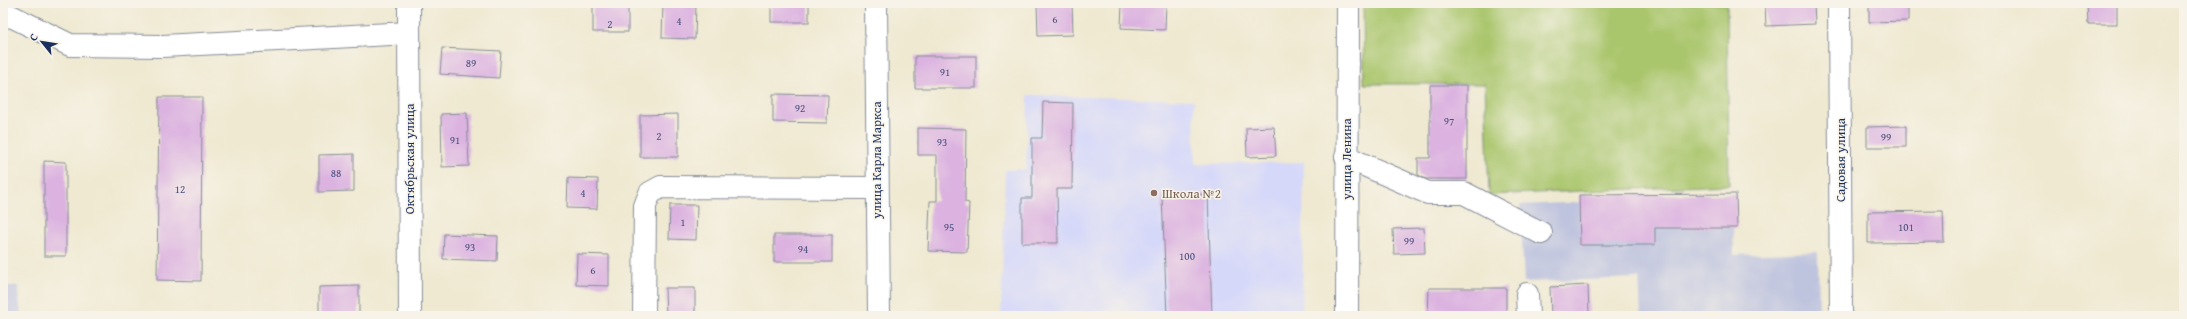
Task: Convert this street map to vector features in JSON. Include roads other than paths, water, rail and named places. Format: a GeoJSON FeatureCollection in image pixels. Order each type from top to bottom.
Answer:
{"type":"FeatureCollection","features":[{"type":"Feature","properties":{"kind":"street","name":"Октябрьская улица"},"geometry":{"type":"LineString","coordinates":[[410,3],[410,316]]}},
{"type":"Feature","properties":{"kind":"street","name":"улица Карла Маркса"},"geometry":{"type":"LineString","coordinates":[[876,3],[876,188],[879,316]]}},
{"type":"Feature","properties":{"kind":"street","name":"улица Ленина"},"geometry":{"type":"LineString","coordinates":[[1347,316],[1346,157],[1348,3]]}},
{"type":"Feature","properties":{"kind":"street","name":"Садовая улица"},"geometry":{"type":"LineString","coordinates":[[1839,3],[1841,316]]}},
{"type":"Feature","properties":{"kind":"street"},"geometry":{"type":"LineString","coordinates":[[3,17],[11,16],[70,45],[163,46],[410,34]]}},
{"type":"Feature","properties":{"kind":"street"},"geometry":{"type":"LineString","coordinates":[[1346,157],[1428,193],[1464,193],[1541,233]]}},
{"type":"Feature","properties":{"kind":"street"},"geometry":{"type":"LineString","coordinates":[[644,316],[645,206],[650,193],[661,187],[876,188]]}},
{"type":"Feature","properties":{"kind":"street"},"geometry":{"type":"LineString","coordinates":[[1527,294],[1528,316]]}},
{"type":"Feature","properties":{"kind":"place","name":"Школа №2"},"geometry":{"type":"Point","coordinates":[1154,193]}}]}
